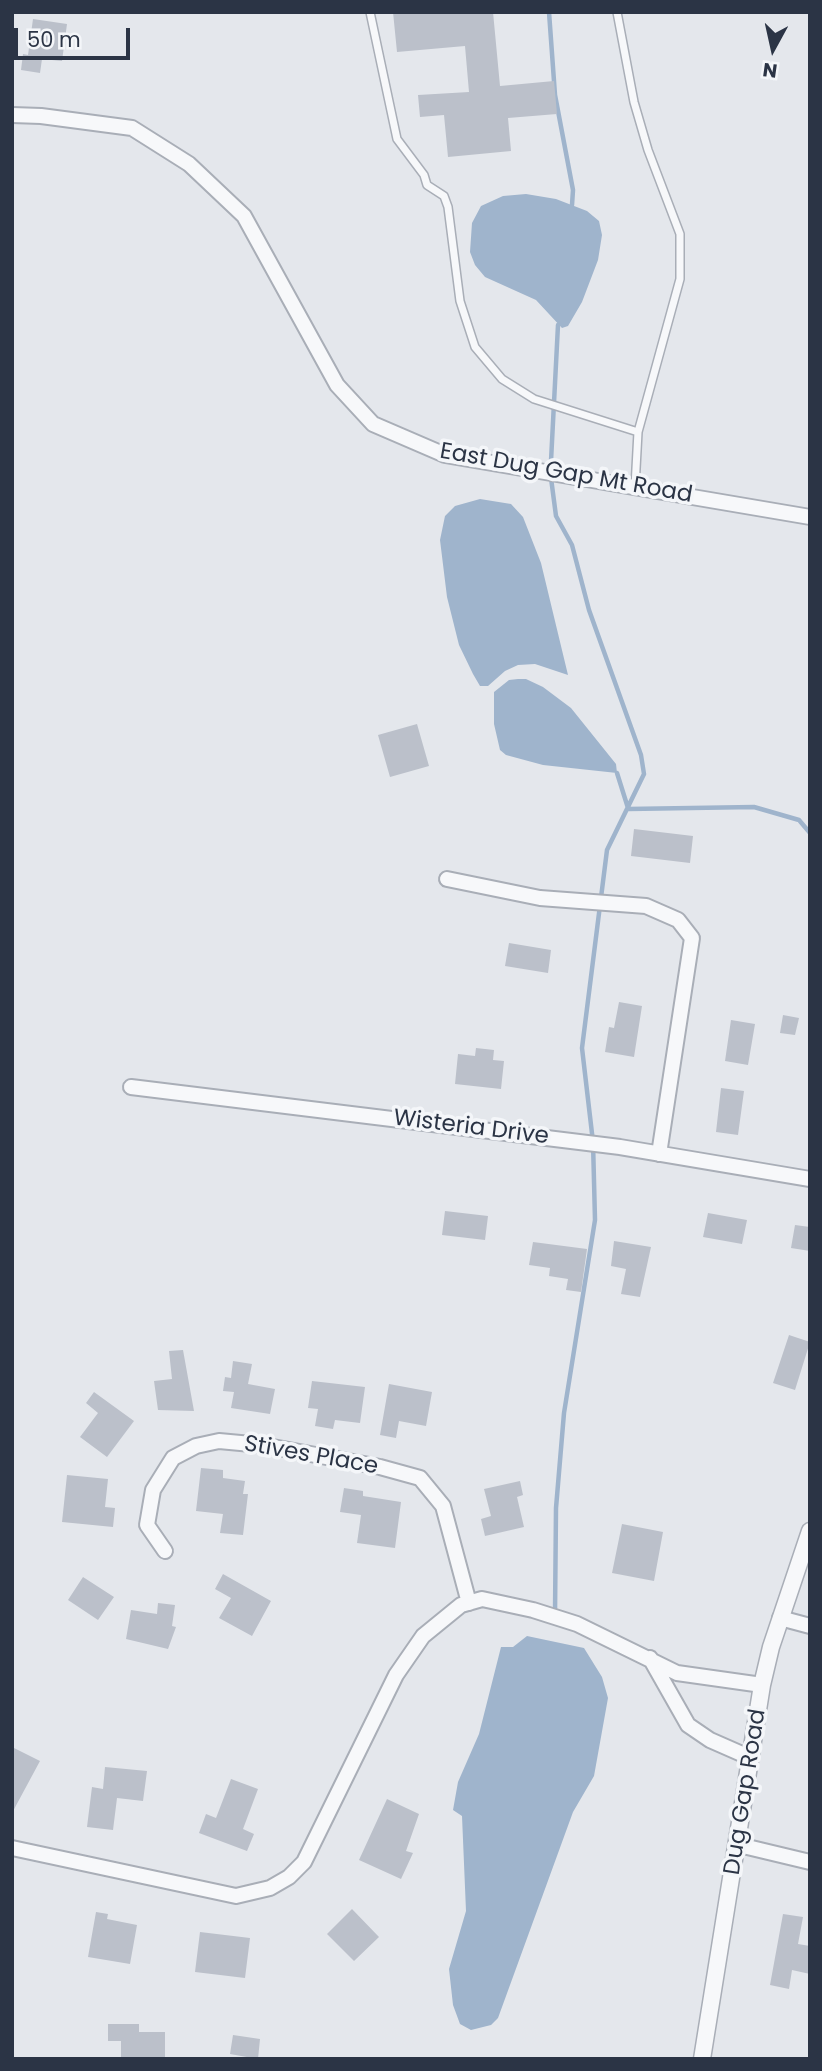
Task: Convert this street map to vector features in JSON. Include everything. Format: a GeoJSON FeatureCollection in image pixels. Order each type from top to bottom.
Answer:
{"type":"FeatureCollection","features":[{"type":"Feature","properties":{"kind":"street","name":"East Dug Gap Mt Road"},"geometry":{"type":"LineString","coordinates":[[12,115],[41,116],[132,128],[189,164],[244,216],[337,385],[373,424],[445,455],[810,517]]}},
{"type":"Feature","properties":{"kind":"street"},"geometry":{"type":"LineString","coordinates":[[447,879],[540,898],[646,906],[678,920],[692,938],[659,1154]]}},
{"type":"Feature","properties":{"kind":"street","name":"Wisteria Drive"},"geometry":{"type":"LineString","coordinates":[[131,1087],[659,1154],[810,1179]]}},
{"type":"Feature","properties":{"kind":"street","name":"Stives Place"},"geometry":{"type":"LineString","coordinates":[[166,1551],[147,1525],[153,1490],[173,1458],[196,1446],[219,1441],[262,1445],[380,1467],[420,1478],[443,1506],[469,1603]]}},
{"type":"Feature","properties":{"kind":"street","name":"Dug Gap Road"},"geometry":{"type":"LineString","coordinates":[[702,2059],[739,1845],[762,1685],[780,1618],[810,1531]]}},
{"type":"Feature","properties":{"kind":"street"},"geometry":{"type":"LineString","coordinates":[[12,1848],[236,1896],[270,1888],[289,1877],[304,1863],[396,1675],[423,1636],[461,1605],[482,1600],[533,1610],[602,1634],[677,1673],[762,1685]]}},
{"type":"Feature","properties":{"kind":"street"},"geometry":{"type":"LineString","coordinates":[[780,1618],[810,1626]]}},
{"type":"Feature","properties":{"kind":"street"},"geometry":{"type":"LineString","coordinates":[[649,1658],[688,1725],[710,1740],[751,1758]]}},
{"type":"Feature","properties":{"kind":"street"},"geometry":{"type":"LineString","coordinates":[[739,1845],[810,1862]]}},
{"type":"Feature","properties":{"kind":"lane"},"geometry":{"type":"LineString","coordinates":[[370,12],[397,139],[424,175],[427,185],[444,196],[448,207],[460,301],[475,347],[502,379],[543,402],[638,432]]}},
{"type":"Feature","properties":{"kind":"lane"},"geometry":{"type":"LineString","coordinates":[[617,12],[634,103],[680,234],[680,279],[638,432],[635,487]]}},
{"type":"Feature","properties":{"kind":"water"},"geometry":{"type":"Polygon","coordinates":[[[526,194],[556,199],[587,211],[599,221],[602,235],[598,260],[582,302],[568,326],[562,328],[536,300],[485,277],[475,265],[470,252],[472,223],[481,206],[503,196],[526,194]]]}},
{"type":"Feature","properties":{"kind":"water"},"geometry":{"type":"Polygon","coordinates":[[[480,499],[511,504],[523,517],[541,563],[568,675],[535,664],[518,665],[505,671],[488,686],[480,686],[473,674],[459,645],[447,597],[440,540],[445,516],[455,506],[480,499]]]}},
{"type":"Feature","properties":{"kind":"water"},"geometry":{"type":"Polygon","coordinates":[[[526,679],[543,687],[571,708],[616,764],[617,773],[543,765],[506,755],[500,750],[494,724],[494,692],[509,680],[526,679]]]}},
{"type":"Feature","properties":{"kind":"water"},"geometry":{"type":"Polygon","coordinates":[[[527,1636],[584,1648],[602,1677],[608,1698],[594,1776],[573,1812],[498,2018],[491,2025],[471,2030],[460,2024],[453,2005],[449,1969],[466,1911],[462,1816],[453,1810],[458,1782],[479,1734],[501,1647],[513,1647],[527,1636]]]}},
{"type":"Feature","properties":{"kind":"building"},"geometry":{"type":"Polygon","coordinates":[[[393,12],[493,12],[500,86],[554,81],[557,114],[508,118],[511,151],[448,157],[444,115],[420,117],[418,95],[469,92],[465,46],[397,52],[393,12]]]}},
{"type":"Feature","properties":{"kind":"building"},"geometry":{"type":"Polygon","coordinates":[[[33,19],[67,24],[62,61],[42,59],[40,73],[21,70],[23,54],[28,55],[33,19]]]}},
{"type":"Feature","properties":{"kind":"building"},"geometry":{"type":"Polygon","coordinates":[[[417,724],[429,766],[390,777],[378,735],[417,724]]]}},
{"type":"Feature","properties":{"kind":"building"},"geometry":{"type":"Polygon","coordinates":[[[634,829],[693,836],[690,863],[631,856],[634,829]]]}},
{"type":"Feature","properties":{"kind":"building"},"geometry":{"type":"Polygon","coordinates":[[[509,943],[551,950],[548,973],[505,966],[509,943]]]}},
{"type":"Feature","properties":{"kind":"building"},"geometry":{"type":"Polygon","coordinates":[[[619,1002],[642,1006],[634,1057],[605,1052],[609,1027],[614,1028],[619,1002]]]}},
{"type":"Feature","properties":{"kind":"building"},"geometry":{"type":"Polygon","coordinates":[[[783,1015],[799,1018],[795,1035],[780,1033],[783,1015]]]}},
{"type":"Feature","properties":{"kind":"building"},"geometry":{"type":"Polygon","coordinates":[[[731,1020],[755,1024],[748,1065],[725,1061],[731,1020]]]}},
{"type":"Feature","properties":{"kind":"building"},"geometry":{"type":"Polygon","coordinates":[[[476,1048],[494,1050],[493,1060],[504,1061],[501,1089],[455,1084],[458,1054],[475,1056],[476,1048]]]}},
{"type":"Feature","properties":{"kind":"building"},"geometry":{"type":"Polygon","coordinates":[[[721,1088],[744,1091],[738,1135],[716,1132],[721,1088]]]}},
{"type":"Feature","properties":{"kind":"building"},"geometry":{"type":"Polygon","coordinates":[[[445,1211],[488,1216],[485,1240],[442,1235],[445,1211]]]}},
{"type":"Feature","properties":{"kind":"building"},"geometry":{"type":"Polygon","coordinates":[[[708,1213],[747,1220],[742,1244],[703,1237],[708,1213]]]}},
{"type":"Feature","properties":{"kind":"building"},"geometry":{"type":"Polygon","coordinates":[[[795,1225],[810,1227],[810,1251],[791,1248],[795,1225]]]}},
{"type":"Feature","properties":{"kind":"building"},"geometry":{"type":"Polygon","coordinates":[[[614,1241],[651,1247],[640,1297],[621,1294],[626,1269],[611,1266],[614,1241]]]}},
{"type":"Feature","properties":{"kind":"building"},"geometry":{"type":"Polygon","coordinates":[[[533,1242],[587,1249],[581,1292],[566,1290],[568,1279],[549,1276],[550,1268],[529,1265],[533,1242]]]}},
{"type":"Feature","properties":{"kind":"building"},"geometry":{"type":"Polygon","coordinates":[[[789,1335],[810,1342],[795,1390],[773,1383],[789,1335]]]}},
{"type":"Feature","properties":{"kind":"building"},"geometry":{"type":"Polygon","coordinates":[[[183,1350],[194,1411],[158,1410],[154,1381],[172,1379],[169,1351],[183,1350]]]}},
{"type":"Feature","properties":{"kind":"building"},"geometry":{"type":"Polygon","coordinates":[[[233,1361],[252,1364],[248,1384],[275,1389],[270,1414],[231,1408],[234,1392],[223,1391],[225,1377],[231,1378],[233,1361]]]}},
{"type":"Feature","properties":{"kind":"building"},"geometry":{"type":"Polygon","coordinates":[[[312,1381],[365,1387],[360,1423],[335,1420],[333,1429],[315,1426],[318,1409],[308,1408],[312,1381]]]}},
{"type":"Feature","properties":{"kind":"building"},"geometry":{"type":"Polygon","coordinates":[[[389,1384],[432,1392],[426,1426],[399,1421],[396,1438],[380,1435],[389,1384]]]}},
{"type":"Feature","properties":{"kind":"building"},"geometry":{"type":"Polygon","coordinates":[[[94,1392],[134,1421],[107,1457],[80,1437],[98,1413],[86,1403],[94,1392]]]}},
{"type":"Feature","properties":{"kind":"building"},"geometry":{"type":"Polygon","coordinates":[[[201,1468],[223,1470],[223,1478],[245,1481],[243,1494],[248,1494],[243,1535],[220,1533],[223,1514],[196,1511],[201,1468]]]}},
{"type":"Feature","properties":{"kind":"building"},"geometry":{"type":"Polygon","coordinates":[[[67,1475],[108,1479],[105,1507],[115,1508],[113,1527],[62,1522],[67,1475]]]}},
{"type":"Feature","properties":{"kind":"building"},"geometry":{"type":"Polygon","coordinates":[[[520,1481],[523,1495],[517,1497],[524,1527],[485,1536],[481,1519],[491,1516],[484,1489],[520,1481]]]}},
{"type":"Feature","properties":{"kind":"building"},"geometry":{"type":"Polygon","coordinates":[[[344,1488],[363,1491],[363,1496],[401,1502],[395,1548],[357,1543],[361,1515],[340,1512],[344,1488]]]}},
{"type":"Feature","properties":{"kind":"building"},"geometry":{"type":"Polygon","coordinates":[[[622,1524],[663,1532],[654,1581],[612,1573],[622,1524]]]}},
{"type":"Feature","properties":{"kind":"building"},"geometry":{"type":"Polygon","coordinates":[[[223,1574],[271,1601],[252,1636],[219,1618],[231,1598],[215,1589],[223,1574]]]}},
{"type":"Feature","properties":{"kind":"building"},"geometry":{"type":"Polygon","coordinates":[[[83,1577],[114,1597],[98,1620],[68,1600],[83,1577]]]}},
{"type":"Feature","properties":{"kind":"building"},"geometry":{"type":"Polygon","coordinates":[[[158,1603],[175,1605],[172,1626],[176,1627],[168,1649],[126,1639],[131,1610],[157,1614],[158,1603]]]}},
{"type":"Feature","properties":{"kind":"building"},"geometry":{"type":"Polygon","coordinates":[[[12,1747],[40,1761],[12,1813],[12,1747]]]}},
{"type":"Feature","properties":{"kind":"building"},"geometry":{"type":"Polygon","coordinates":[[[105,1767],[147,1771],[143,1801],[117,1798],[113,1830],[87,1827],[92,1787],[103,1789],[105,1767]]]}},
{"type":"Feature","properties":{"kind":"building"},"geometry":{"type":"Polygon","coordinates":[[[231,1779],[258,1789],[243,1829],[254,1834],[247,1851],[199,1833],[206,1814],[216,1818],[231,1779]]]}},
{"type":"Feature","properties":{"kind":"building"},"geometry":{"type":"Polygon","coordinates":[[[387,1799],[419,1814],[406,1851],[413,1853],[401,1879],[359,1860],[387,1799]]]}},
{"type":"Feature","properties":{"kind":"building"},"geometry":{"type":"Polygon","coordinates":[[[352,1909],[379,1937],[354,1961],[327,1934],[352,1909]]]}},
{"type":"Feature","properties":{"kind":"building"},"geometry":{"type":"Polygon","coordinates":[[[96,1912],[108,1914],[107,1919],[137,1925],[130,1964],[88,1957],[96,1912]]]}},
{"type":"Feature","properties":{"kind":"building"},"geometry":{"type":"Polygon","coordinates":[[[783,1914],[803,1917],[798,1944],[810,1946],[810,1974],[792,1970],[789,1989],[770,1985],[783,1914]]]}},
{"type":"Feature","properties":{"kind":"building"},"geometry":{"type":"Polygon","coordinates":[[[200,1932],[250,1938],[245,1978],[195,1972],[200,1932]]]}},
{"type":"Feature","properties":{"kind":"building"},"geometry":{"type":"Polygon","coordinates":[[[108,2024],[139,2024],[139,2032],[165,2032],[165,2059],[121,2059],[121,2041],[108,2041],[108,2024]]]}},
{"type":"Feature","properties":{"kind":"building"},"geometry":{"type":"Polygon","coordinates":[[[233,2035],[260,2039],[258,2059],[230,2054],[233,2035]]]}},
{"type":"Feature","properties":{"kind":"waterway"},"geometry":{"type":"LineString","coordinates":[[549,12],[555,95],[573,190],[572,205]]}},
{"type":"Feature","properties":{"kind":"waterway"},"geometry":{"type":"LineString","coordinates":[[551,461],[558,325]]}},
{"type":"Feature","properties":{"kind":"waterway"},"geometry":{"type":"LineString","coordinates":[[551,478],[556,516],[572,545],[589,610],[641,755],[644,774],[607,850],[582,1048],[593,1142],[595,1220],[564,1413],[556,1508],[555,1614]]}},
{"type":"Feature","properties":{"kind":"waterway"},"geometry":{"type":"LineString","coordinates":[[617,773],[628,808]]}},
{"type":"Feature","properties":{"kind":"waterway"},"geometry":{"type":"LineString","coordinates":[[628,809],[754,807],[799,820],[810,833]]}}]}
